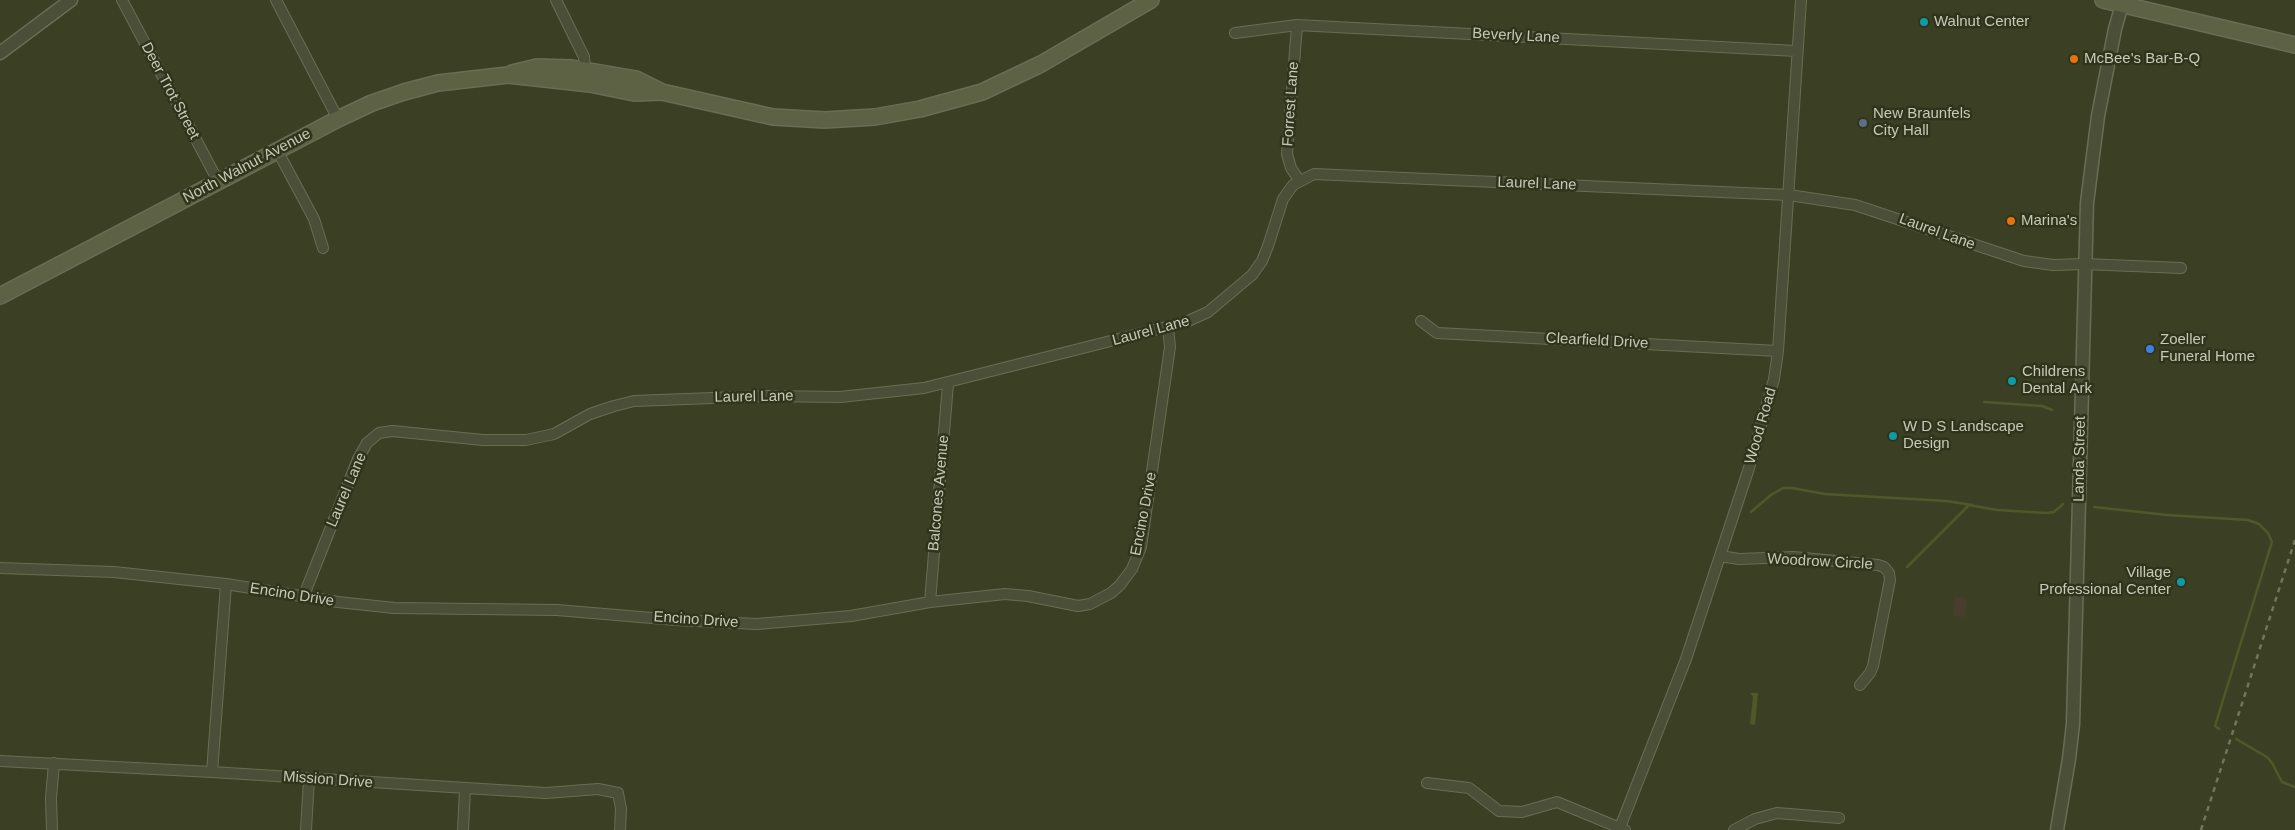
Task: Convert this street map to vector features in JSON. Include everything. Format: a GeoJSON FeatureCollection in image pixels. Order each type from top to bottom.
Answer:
{"type":"FeatureCollection","features":[{"type":"Feature","properties":{"kind":"main road","name":"North Walnut Avenue"},"geometry":{"type":"LineString","coordinates":[[0,296],[338,119],[372,103],[438,83],[508,75],[537,67],[585,70],[636,79],[662,92],[746,112],[792,118],[875,118],[920,109],[982,92],[1041,64],[1152,0]]}},
{"type":"Feature","properties":{"kind":"main road"},"geometry":{"type":"LineString","coordinates":[[2103,0],[2123,2],[2295,44]]}},
{"type":"Feature","properties":{"kind":"main road","name":"North Walnut Avenue"},"geometry":{"type":"LineString","coordinates":[[508,75],[590,84],[634,93],[662,92]]}},
{"type":"Feature","properties":{"kind":"street"},"geometry":{"type":"LineString","coordinates":[[0,53],[71,0]]}},
{"type":"Feature","properties":{"kind":"street","name":"Deer Trot Street"},"geometry":{"type":"LineString","coordinates":[[122,0],[218,181]]}},
{"type":"Feature","properties":{"kind":"street"},"geometry":{"type":"LineString","coordinates":[[276,0],[338,119]]}},
{"type":"Feature","properties":{"kind":"street"},"geometry":{"type":"LineString","coordinates":[[556,0],[584,57],[585,70]]}},
{"type":"Feature","properties":{"kind":"street","name":"Wood Road"},"geometry":{"type":"LineString","coordinates":[[1622,829],[1686,659],[1761,427],[1774,378],[1778,351],[1797,51],[1802,0]]}},
{"type":"Feature","properties":{"kind":"street","name":"Landa Street"},"geometry":{"type":"LineString","coordinates":[[2057,830],[2070,759],[2073,724],[2084,264],[2093,147],[2115,29],[2123,2]]}},
{"type":"Feature","properties":{"kind":"street","name":"Beverly Lane"},"geometry":{"type":"LineString","coordinates":[[1236,33],[1296,25],[1797,51]]}},
{"type":"Feature","properties":{"kind":"street","name":"Forrest Lane"},"geometry":{"type":"LineString","coordinates":[[1296,25],[1287,154],[1291,168],[1299,180]]}},
{"type":"Feature","properties":{"kind":"street"},"geometry":{"type":"LineString","coordinates":[[277,150],[314,219],[323,248]]}},
{"type":"Feature","properties":{"kind":"street","name":"Laurel Lane"},"geometry":{"type":"LineString","coordinates":[[304,595],[362,450],[372,438],[386,431],[483,440],[526,440],[554,434],[596,412],[634,401],[764,396],[840,397],[895,392],[948,384],[1168,327],[1186,322],[1208,312],[1252,275],[1262,261],[1283,199],[1299,180],[1314,174],[1789,195],[1855,205],[2024,261],[2053,265],[2084,264],[2180,268]]}},
{"type":"Feature","properties":{"kind":"street","name":"Clearfield Drive"},"geometry":{"type":"LineString","coordinates":[[1420,321],[1437,333],[1778,351]]}},
{"type":"Feature","properties":{"kind":"street","name":"Encino Drive"},"geometry":{"type":"LineString","coordinates":[[0,568],[114,572],[226,584],[304,595],[338,602],[394,608],[557,610],[676,620],[757,624],[850,616],[930,602],[1015,594],[1078,606],[1090,604],[1101,599],[1120,585],[1132,569],[1141,547],[1170,346],[1168,327]]}},
{"type":"Feature","properties":{"kind":"street","name":"Balcones Avenue"},"geometry":{"type":"LineString","coordinates":[[930,602],[948,384]]}},
{"type":"Feature","properties":{"kind":"street","name":"Woodrow Circle"},"geometry":{"type":"LineString","coordinates":[[1720,556],[1739,559],[1793,557],[1884,567],[1889,573],[1890,580],[1873,666],[1860,685]]}},
{"type":"Feature","properties":{"kind":"street"},"geometry":{"type":"LineString","coordinates":[[212,772],[226,584]]}},
{"type":"Feature","properties":{"kind":"street","name":"Mission Drive"},"geometry":{"type":"LineString","coordinates":[[0,761],[546,793],[598,789],[618,793],[621,809],[620,830]]}},
{"type":"Feature","properties":{"kind":"street"},"geometry":{"type":"LineString","coordinates":[[52,830],[51,798],[54,763]]}},
{"type":"Feature","properties":{"kind":"street"},"geometry":{"type":"LineString","coordinates":[[306,830],[309,779]]}},
{"type":"Feature","properties":{"kind":"street"},"geometry":{"type":"LineString","coordinates":[[1427,783],[1469,788],[1499,811],[1522,812],[1557,802],[1622,829]]}},
{"type":"Feature","properties":{"kind":"street"},"geometry":{"type":"LineString","coordinates":[[463,830],[465,789]]}},
{"type":"Feature","properties":{"kind":"street"},"geometry":{"type":"LineString","coordinates":[[1734,830],[1755,819],[1777,813],[1839,818]]}},
{"type":"Feature","properties":{"kind":"shaded area"},"geometry":{"type":"Polygon","coordinates":[[[1955,597],[1967,598],[1965,617],[1953,616],[1955,597]]]}},
{"type":"Feature","properties":{"kind":"shaded area"},"geometry":{"type":"Polygon","coordinates":[[[1750,693],[1758,693],[1755,725],[1750,724],[1753,697],[1750,693]]]}},
{"type":"Feature","properties":{"kind":"waterway"},"geometry":{"type":"LineString","coordinates":[[1984,402],[2042,406],[2052,410]]}},
{"type":"Feature","properties":{"kind":"waterway"},"geometry":{"type":"LineString","coordinates":[[1751,512],[1771,495],[1783,488],[1825,494],[1946,501],[1972,505]]}},
{"type":"Feature","properties":{"kind":"waterway"},"geometry":{"type":"LineString","coordinates":[[1907,567],[1969,505],[1997,510],[2046,513],[2054,512],[2063,504]]}},
{"type":"Feature","properties":{"kind":"waterway"},"geometry":{"type":"LineString","coordinates":[[2094,507],[2167,515],[2248,520],[2259,524],[2268,533],[2272,542],[2215,726],[2219,729]]}},
{"type":"Feature","properties":{"kind":"waterway"},"geometry":{"type":"LineString","coordinates":[[2236,739],[2267,757],[2282,782],[2295,787]]}},
{"type":"Feature","properties":{"kind":"railway"},"geometry":{"type":"LineString","coordinates":[[2201,830],[2295,540]]}},
{"type":"Feature","properties":{"kind":"place","name":"Walnut Center"},"geometry":{"type":"Point","coordinates":[1924,22]}},
{"type":"Feature","properties":{"kind":"place","name":"McBee's Bar-B-Q"},"geometry":{"type":"Point","coordinates":[2074,59]}},
{"type":"Feature","properties":{"kind":"place","name":"New Braunfels City Hall"},"geometry":{"type":"Point","coordinates":[1863,123]}},
{"type":"Feature","properties":{"kind":"place","name":"Marina's"},"geometry":{"type":"Point","coordinates":[2011,221]}},
{"type":"Feature","properties":{"kind":"place","name":"Zoeller Funeral Home"},"geometry":{"type":"Point","coordinates":[2150,349]}},
{"type":"Feature","properties":{"kind":"place","name":"Childrens Dental Ark"},"geometry":{"type":"Point","coordinates":[2012,381]}},
{"type":"Feature","properties":{"kind":"place","name":"W D S Landscape Design"},"geometry":{"type":"Point","coordinates":[1893,436]}},
{"type":"Feature","properties":{"kind":"place","name":"Village Professional Center"},"geometry":{"type":"Point","coordinates":[2181,582]}}]}
